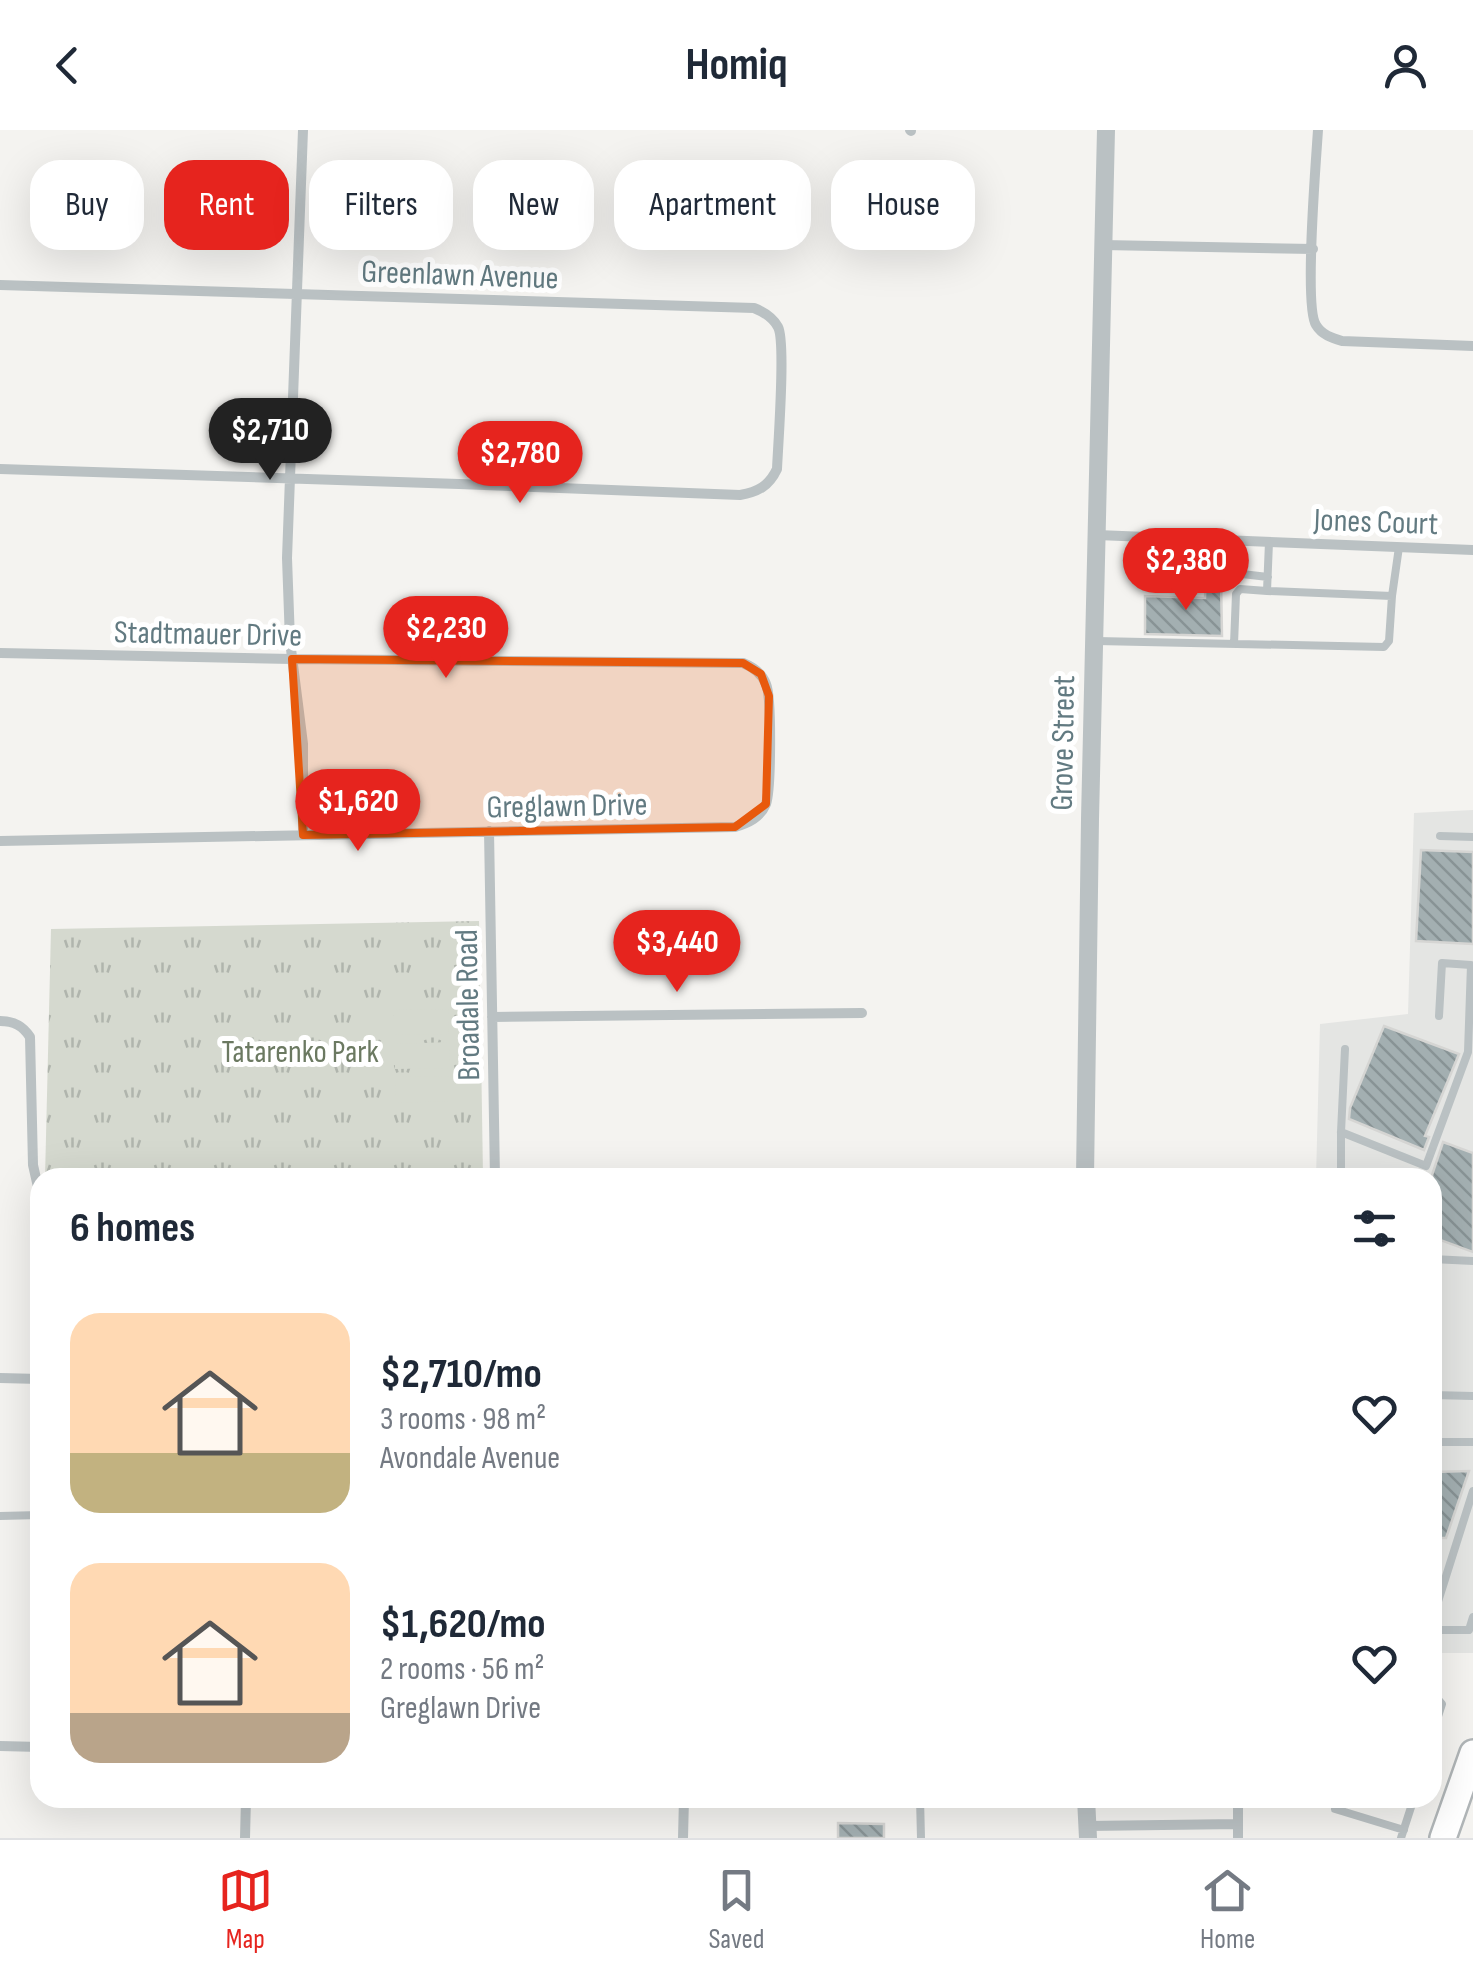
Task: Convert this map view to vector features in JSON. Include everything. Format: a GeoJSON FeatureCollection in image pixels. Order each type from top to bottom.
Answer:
{"type":"FeatureCollection","features":[{"type":"Feature","properties":{"kind":"highway"},"geometry":{"type":"LineString","coordinates":[[1443,1838],[1473,1753]]}},
{"type":"Feature","properties":{"kind":"street"},"geometry":{"type":"LineString","coordinates":[[303,130],[287,558],[292,660],[303,744],[303,836]]}},
{"type":"Feature","properties":{"kind":"street","name":"Grove Street"},"geometry":{"type":"LineString","coordinates":[[1086,1168],[1106,130]]}},
{"type":"Feature","properties":{"kind":"street"},"geometry":{"type":"LineString","coordinates":[[1318,130],[1311,288],[1314,322],[1319,330],[1333,338],[1366,342],[1473,346]]}},
{"type":"Feature","properties":{"kind":"street"},"geometry":{"type":"LineString","coordinates":[[1103,245],[1312,249]]}},
{"type":"Feature","properties":{"kind":"street","name":"Greenlawn Avenue"},"geometry":{"type":"LineString","coordinates":[[0,285],[754,308],[764,313],[781,335],[777,469],[769,483],[753,493],[740,496],[290,479]]}},
{"type":"Feature","properties":{"kind":"street"},"geometry":{"type":"LineString","coordinates":[[0,469],[290,479]]}},
{"type":"Feature","properties":{"kind":"street","name":"Jones Court"},"geometry":{"type":"LineString","coordinates":[[1098,535],[1473,550]]}},
{"type":"Feature","properties":{"kind":"street","name":"Stadtmauer Drive"},"geometry":{"type":"LineString","coordinates":[[0,653],[292,660],[743,663],[761,674],[767,685],[768,795],[754,819],[716,827]]}},
{"type":"Feature","properties":{"kind":"street","name":"Greglawn Drive"},"geometry":{"type":"LineString","coordinates":[[0,841],[716,827]]}},
{"type":"Feature","properties":{"kind":"street","name":"Broadale Road"},"geometry":{"type":"LineString","coordinates":[[489,832],[496,1168]]}},
{"type":"Feature","properties":{"kind":"street"},"geometry":{"type":"LineString","coordinates":[[492,1017],[862,1013]]}},
{"type":"Feature","properties":{"kind":"street"},"geometry":{"type":"LineString","coordinates":[[0,1021],[16,1024],[30,1038],[33,1168]]}},
{"type":"Feature","properties":{"kind":"street"},"geometry":{"type":"LineString","coordinates":[[0,1378],[30,1379]]}},
{"type":"Feature","properties":{"kind":"street"},"geometry":{"type":"LineString","coordinates":[[0,1746],[30,1747]]}},
{"type":"Feature","properties":{"kind":"street"},"geometry":{"type":"LineString","coordinates":[[245,1838],[246,1808]]}},
{"type":"Feature","properties":{"kind":"street"},"geometry":{"type":"LineString","coordinates":[[683,1838],[684,1808]]}},
{"type":"Feature","properties":{"kind":"street"},"geometry":{"type":"LineString","coordinates":[[1238,1808],[1238,1838]]}},
{"type":"Feature","properties":{"kind":"street"},"geometry":{"type":"LineString","coordinates":[[1087,1832],[1187,1832],[1238,1824]]}},
{"type":"Feature","properties":{"kind":"lane"},"geometry":{"type":"LineString","coordinates":[[1143,537],[1161,564],[1199,572]]}},
{"type":"Feature","properties":{"kind":"lane"},"geometry":{"type":"LineString","coordinates":[[1267,591],[1269,542]]}},
{"type":"Feature","properties":{"kind":"lane"},"geometry":{"type":"LineString","coordinates":[[1095,641],[1384,646],[1389,641],[1398,547]]}},
{"type":"Feature","properties":{"kind":"lane"},"geometry":{"type":"LineString","coordinates":[[1216,571],[1268,577]]}},
{"type":"Feature","properties":{"kind":"lane"},"geometry":{"type":"LineString","coordinates":[[1234,644],[1236,594],[1240,589],[1392,596]]}},
{"type":"Feature","properties":{"kind":"lane"},"geometry":{"type":"LineString","coordinates":[[1440,836],[1473,837]]}},
{"type":"Feature","properties":{"kind":"lane"},"geometry":{"type":"LineString","coordinates":[[1340,1132],[1426,1166],[1470,1050],[1470,965],[1442,963],[1439,1016]]}},
{"type":"Feature","properties":{"kind":"lane"},"geometry":{"type":"LineString","coordinates":[[1341,1168],[1345,1049]]}},
{"type":"Feature","properties":{"kind":"lane"},"geometry":{"type":"LineString","coordinates":[[1442,1259],[1473,1261]]}},
{"type":"Feature","properties":{"kind":"lane"},"geometry":{"type":"LineString","coordinates":[[1442,1395],[1473,1396]]}},
{"type":"Feature","properties":{"kind":"lane"},"geometry":{"type":"LineString","coordinates":[[1442,1442],[1473,1442]]}},
{"type":"Feature","properties":{"kind":"lane"},"geometry":{"type":"LineString","coordinates":[[1442,1589],[1473,1491]]}},
{"type":"Feature","properties":{"kind":"lane"},"geometry":{"type":"LineString","coordinates":[[0,1516],[30,1515]]}},
{"type":"Feature","properties":{"kind":"lane"},"geometry":{"type":"LineString","coordinates":[[1442,1630],[1468,1630],[1473,1617]]}},
{"type":"Feature","properties":{"kind":"lane"},"geometry":{"type":"LineString","coordinates":[[920,1808],[921,1838]]}},
{"type":"Feature","properties":{"kind":"lane"},"geometry":{"type":"LineString","coordinates":[[1335,1809],[1403,1834],[1411,1808]]}},
{"type":"Feature","properties":{"kind":"highlighted area"},"geometry":{"type":"Polygon","coordinates":[[[292,659],[743,663],[761,674],[769,696],[766,804],[735,827],[303,835],[292,659]]]}},
{"type":"Feature","properties":{"kind":"shaded area"},"geometry":{"type":"Polygon","coordinates":[[[1473,810],[1473,1653],[1442,1653],[1442,1168],[1316,1168],[1320,1024],[1408,1014],[1414,813],[1473,810]]]}},
{"type":"Feature","properties":{"kind":"green space","name":"Tatarenko Park"},"geometry":{"type":"Polygon","coordinates":[[[479,921],[483,1168],[45,1168],[51,929],[479,921]]]}},
{"type":"Feature","properties":{"kind":"green space"},"geometry":{"type":"Polygon","coordinates":[[[448,1009],[449,1034],[394,1035],[394,1010],[448,1009]]]}},
{"type":"Feature","properties":{"kind":"green space"},"geometry":{"type":"Polygon","coordinates":[[[449,1042],[450,1068],[395,1069],[395,1044],[449,1042]]]}},
{"type":"Feature","properties":{"kind":"green space"},"geometry":{"type":"Polygon","coordinates":[[[450,1076],[450,1101],[396,1103],[395,1077],[450,1076]]]}},
{"type":"Feature","properties":{"kind":"building"},"geometry":{"type":"Polygon","coordinates":[[[1206,574],[1221,579],[1222,636],[1145,634],[1145,596],[1205,598],[1206,574]]]}},
{"type":"Feature","properties":{"kind":"building"},"geometry":{"type":"Polygon","coordinates":[[[1421,850],[1473,852],[1473,944],[1416,941],[1421,850]]]}},
{"type":"Feature","properties":{"kind":"building"},"geometry":{"type":"Polygon","coordinates":[[[1384,1026],[1459,1054],[1425,1136],[1429,1137],[1424,1150],[1349,1119],[1384,1026]]]}},
{"type":"Feature","properties":{"kind":"building"},"geometry":{"type":"Polygon","coordinates":[[[1443,1142],[1473,1153],[1473,1252],[1442,1241],[1442,1168],[1434,1168],[1443,1142]]]}},
{"type":"Feature","properties":{"kind":"building"},"geometry":{"type":"Polygon","coordinates":[[[1469,1471],[1446,1538],[1442,1538],[1442,1472],[1469,1471]]]}},
{"type":"Feature","properties":{"kind":"building"},"geometry":{"type":"Polygon","coordinates":[[[838,1823],[884,1824],[884,1838],[838,1838],[838,1823]]]}}]}
